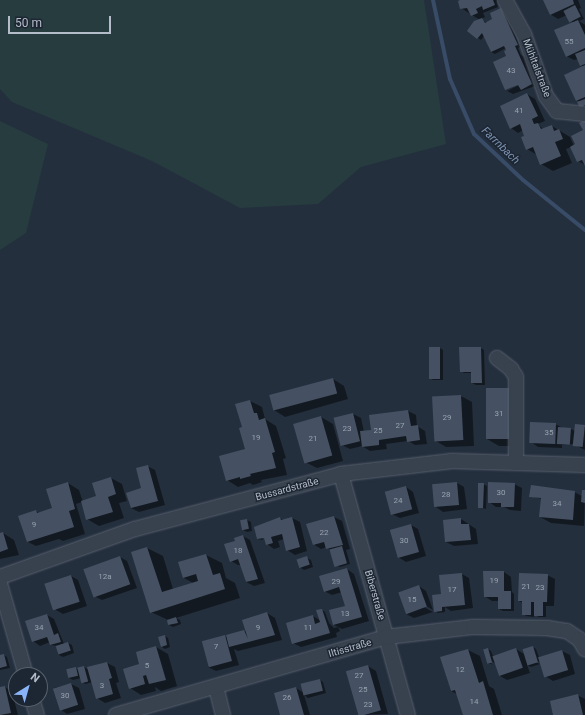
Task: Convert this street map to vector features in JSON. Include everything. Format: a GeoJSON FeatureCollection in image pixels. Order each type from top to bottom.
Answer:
{"type":"FeatureCollection","features":[{"type":"Feature","properties":{"kind":"street","name":"Mühltalstraße"},"geometry":{"type":"LineString","coordinates":[[505,0],[524,34],[546,96],[557,111],[585,114]]}},
{"type":"Feature","properties":{"kind":"street"},"geometry":{"type":"LineString","coordinates":[[497,358],[511,368],[516,377],[516,463]]}},
{"type":"Feature","properties":{"kind":"street","name":"Bussardstraße"},"geometry":{"type":"LineString","coordinates":[[0,577],[135,529],[341,474],[452,461],[585,465]]}},
{"type":"Feature","properties":{"kind":"street","name":"Biberstraße"},"geometry":{"type":"LineString","coordinates":[[341,474],[408,715]]}},
{"type":"Feature","properties":{"kind":"street"},"geometry":{"type":"LineString","coordinates":[[0,584],[24,667]]}},
{"type":"Feature","properties":{"kind":"street","name":"Iltisstraße"},"geometry":{"type":"LineString","coordinates":[[116,715],[386,637],[473,627],[547,628],[567,631],[579,638],[584,648]]}},
{"type":"Feature","properties":{"kind":"street"},"geometry":{"type":"LineString","coordinates":[[216,687],[223,715]]}},
{"type":"Feature","properties":{"kind":"green space"},"geometry":{"type":"Polygon","coordinates":[[[0,0],[424,0],[446,144],[361,167],[318,204],[240,208],[152,161],[12,102],[0,89],[0,0]]]}},
{"type":"Feature","properties":{"kind":"green space"},"geometry":{"type":"Polygon","coordinates":[[[0,121],[48,144],[26,233],[0,250],[0,121]]]}},
{"type":"Feature","properties":{"kind":"building"},"geometry":{"type":"Polygon","coordinates":[[[493,0],[495,5],[483,10],[482,6],[476,9],[478,13],[471,16],[467,8],[460,9],[458,1],[493,0]]]}},
{"type":"Feature","properties":{"kind":"building"},"geometry":{"type":"Polygon","coordinates":[[[543,0],[573,0],[574,4],[550,15],[543,0]]]}},
{"type":"Feature","properties":{"kind":"building"},"geometry":{"type":"Polygon","coordinates":[[[575,5],[581,17],[569,22],[563,11],[575,5]]]}},
{"type":"Feature","properties":{"kind":"building"},"geometry":{"type":"Polygon","coordinates":[[[501,8],[518,45],[515,46],[532,84],[521,90],[518,85],[505,90],[493,62],[506,56],[504,46],[491,52],[482,33],[477,39],[467,31],[474,21],[482,18],[485,23],[492,19],[490,13],[501,8]]]}},
{"type":"Feature","properties":{"kind":"building"},"geometry":{"type":"Polygon","coordinates":[[[578,20],[585,35],[585,48],[566,57],[554,30],[578,20]]]}},
{"type":"Feature","properties":{"kind":"building"},"geometry":{"type":"Polygon","coordinates":[[[585,50],[585,64],[580,66],[575,54],[585,50]]]}},
{"type":"Feature","properties":{"kind":"building"},"geometry":{"type":"Polygon","coordinates":[[[585,65],[585,97],[576,101],[564,75],[585,65]]]}},
{"type":"Feature","properties":{"kind":"building"},"geometry":{"type":"Polygon","coordinates":[[[527,93],[538,116],[532,119],[534,124],[538,123],[541,129],[552,125],[554,131],[559,129],[563,139],[555,142],[561,156],[540,165],[533,147],[526,150],[521,137],[524,136],[520,124],[510,129],[500,106],[527,93]]]}},
{"type":"Feature","properties":{"kind":"building"},"geometry":{"type":"Polygon","coordinates":[[[585,99],[585,105],[580,108],[577,102],[585,99]]]}},
{"type":"Feature","properties":{"kind":"building"},"geometry":{"type":"Polygon","coordinates":[[[585,120],[585,166],[582,160],[577,162],[570,147],[575,144],[571,136],[583,130],[579,123],[585,120]]]}},
{"type":"Feature","properties":{"kind":"building"},"geometry":{"type":"Polygon","coordinates":[[[429,347],[440,347],[440,379],[429,379],[429,347]]]}},
{"type":"Feature","properties":{"kind":"building"},"geometry":{"type":"Polygon","coordinates":[[[459,347],[481,347],[482,383],[471,383],[471,372],[460,372],[459,347]]]}},
{"type":"Feature","properties":{"kind":"building"},"geometry":{"type":"Polygon","coordinates":[[[333,378],[337,393],[273,411],[269,395],[333,378]]]}},
{"type":"Feature","properties":{"kind":"building"},"geometry":{"type":"Polygon","coordinates":[[[486,388],[512,388],[512,439],[486,439],[486,388]]]}},
{"type":"Feature","properties":{"kind":"building"},"geometry":{"type":"Polygon","coordinates":[[[461,395],[463,440],[434,441],[432,397],[461,395]]]}},
{"type":"Feature","properties":{"kind":"building"},"geometry":{"type":"Polygon","coordinates":[[[250,400],[254,413],[257,413],[259,420],[265,418],[275,452],[272,453],[276,468],[250,474],[251,476],[240,479],[240,477],[226,481],[219,456],[245,449],[239,428],[242,427],[235,404],[250,400]]]}},
{"type":"Feature","properties":{"kind":"building"},"geometry":{"type":"Polygon","coordinates":[[[408,410],[411,426],[418,425],[420,440],[407,442],[406,436],[379,440],[379,445],[362,447],[360,431],[371,430],[369,415],[408,410]]]}},
{"type":"Feature","properties":{"kind":"building"},"geometry":{"type":"Polygon","coordinates":[[[353,413],[360,441],[341,446],[334,418],[353,413]]]}},
{"type":"Feature","properties":{"kind":"building"},"geometry":{"type":"Polygon","coordinates":[[[321,416],[332,455],[304,463],[293,424],[321,416]]]}},
{"type":"Feature","properties":{"kind":"building"},"geometry":{"type":"Polygon","coordinates":[[[530,422],[556,423],[555,444],[529,443],[530,422]]]}},
{"type":"Feature","properties":{"kind":"building"},"geometry":{"type":"Polygon","coordinates":[[[575,424],[585,425],[583,447],[573,446],[575,424]]]}},
{"type":"Feature","properties":{"kind":"building"},"geometry":{"type":"Polygon","coordinates":[[[558,427],[571,428],[570,445],[557,444],[558,427]]]}},
{"type":"Feature","properties":{"kind":"building"},"geometry":{"type":"Polygon","coordinates":[[[148,465],[158,501],[131,508],[126,493],[141,488],[136,468],[148,465]]]}},
{"type":"Feature","properties":{"kind":"building"},"geometry":{"type":"Polygon","coordinates":[[[111,477],[116,494],[108,497],[113,512],[86,520],[81,501],[96,496],[92,483],[111,477]]]}},
{"type":"Feature","properties":{"kind":"building"},"geometry":{"type":"Polygon","coordinates":[[[68,482],[75,509],[69,511],[74,527],[27,542],[18,516],[36,510],[37,513],[52,508],[46,489],[68,482]]]}},
{"type":"Feature","properties":{"kind":"building"},"geometry":{"type":"Polygon","coordinates":[[[457,482],[459,505],[434,507],[432,484],[457,482]]]}},
{"type":"Feature","properties":{"kind":"building"},"geometry":{"type":"Polygon","coordinates":[[[488,482],[515,483],[514,507],[501,507],[501,503],[488,503],[488,482]]]}},
{"type":"Feature","properties":{"kind":"building"},"geometry":{"type":"Polygon","coordinates":[[[478,483],[484,483],[483,508],[478,508],[478,483]]]}},
{"type":"Feature","properties":{"kind":"building"},"geometry":{"type":"Polygon","coordinates":[[[531,485],[575,491],[573,520],[539,517],[541,498],[529,497],[531,485]]]}},
{"type":"Feature","properties":{"kind":"building"},"geometry":{"type":"Polygon","coordinates":[[[406,486],[412,509],[391,515],[385,492],[406,486]]]}},
{"type":"Feature","properties":{"kind":"building"},"geometry":{"type":"Polygon","coordinates":[[[582,490],[585,490],[585,503],[581,502],[582,490]]]}},
{"type":"Feature","properties":{"kind":"building"},"geometry":{"type":"Polygon","coordinates":[[[334,516],[343,545],[326,549],[324,542],[313,545],[306,524],[334,516]]]}},
{"type":"Feature","properties":{"kind":"building"},"geometry":{"type":"Polygon","coordinates":[[[280,517],[281,520],[292,517],[300,547],[286,551],[282,534],[271,537],[273,543],[266,545],[264,538],[257,539],[254,527],[280,517]]]}},
{"type":"Feature","properties":{"kind":"building"},"geometry":{"type":"Polygon","coordinates":[[[461,518],[461,524],[469,524],[471,540],[445,542],[443,520],[461,518]]]}},
{"type":"Feature","properties":{"kind":"building"},"geometry":{"type":"Polygon","coordinates":[[[247,519],[249,529],[242,530],[240,520],[247,519]]]}},
{"type":"Feature","properties":{"kind":"building"},"geometry":{"type":"Polygon","coordinates":[[[411,524],[419,552],[398,558],[390,530],[411,524]]]}},
{"type":"Feature","properties":{"kind":"building"},"geometry":{"type":"Polygon","coordinates":[[[3,532],[8,549],[0,552],[0,533],[3,532]]]}},
{"type":"Feature","properties":{"kind":"building"},"geometry":{"type":"Polygon","coordinates":[[[243,535],[258,579],[246,582],[238,559],[230,562],[224,544],[235,541],[234,538],[243,535]]]}},
{"type":"Feature","properties":{"kind":"building"},"geometry":{"type":"Polygon","coordinates":[[[342,546],[347,563],[334,567],[330,550],[342,546]]]}},
{"type":"Feature","properties":{"kind":"building"},"geometry":{"type":"Polygon","coordinates":[[[147,547],[162,592],[198,581],[196,574],[183,578],[178,562],[206,554],[213,575],[220,573],[225,589],[150,613],[131,552],[147,547]]]}},
{"type":"Feature","properties":{"kind":"building"},"geometry":{"type":"Polygon","coordinates":[[[120,556],[130,584],[94,598],[83,569],[120,556]]]}},
{"type":"Feature","properties":{"kind":"building"},"geometry":{"type":"Polygon","coordinates":[[[307,556],[310,565],[299,568],[297,559],[307,556]]]}},
{"type":"Feature","properties":{"kind":"building"},"geometry":{"type":"Polygon","coordinates":[[[347,568],[362,617],[333,625],[329,610],[345,606],[339,587],[324,592],[319,576],[347,568]]]}},
{"type":"Feature","properties":{"kind":"building"},"geometry":{"type":"Polygon","coordinates":[[[483,571],[504,571],[504,591],[511,591],[511,609],[498,609],[498,597],[484,597],[483,571]]]}},
{"type":"Feature","properties":{"kind":"building"},"geometry":{"type":"Polygon","coordinates":[[[462,573],[465,605],[442,607],[442,611],[434,612],[432,595],[441,594],[439,575],[462,573]]]}},
{"type":"Feature","properties":{"kind":"building"},"geometry":{"type":"Polygon","coordinates":[[[519,573],[548,574],[547,602],[543,602],[543,616],[534,616],[534,602],[531,602],[531,615],[522,615],[522,601],[518,601],[519,573]]]}},
{"type":"Feature","properties":{"kind":"building"},"geometry":{"type":"Polygon","coordinates":[[[71,575],[80,602],[53,610],[44,584],[71,575]]]}},
{"type":"Feature","properties":{"kind":"building"},"geometry":{"type":"Polygon","coordinates":[[[419,585],[427,607],[406,614],[398,593],[419,585]]]}},
{"type":"Feature","properties":{"kind":"building"},"geometry":{"type":"Polygon","coordinates":[[[322,609],[330,633],[292,644],[286,623],[313,615],[315,624],[320,622],[316,610],[322,609]]]}},
{"type":"Feature","properties":{"kind":"building"},"geometry":{"type":"Polygon","coordinates":[[[267,612],[275,635],[229,647],[226,635],[244,630],[248,639],[242,620],[267,612]]]}},
{"type":"Feature","properties":{"kind":"building"},"geometry":{"type":"Polygon","coordinates":[[[47,614],[54,635],[58,633],[61,642],[50,645],[47,637],[32,642],[25,621],[47,614]]]}},
{"type":"Feature","properties":{"kind":"building"},"geometry":{"type":"Polygon","coordinates":[[[176,617],[178,623],[168,625],[167,620],[176,617]]]}},
{"type":"Feature","properties":{"kind":"building"},"geometry":{"type":"Polygon","coordinates":[[[165,635],[167,645],[161,647],[158,637],[165,635]]]}},
{"type":"Feature","properties":{"kind":"building"},"geometry":{"type":"Polygon","coordinates":[[[225,635],[232,661],[209,667],[202,641],[225,635]]]}},
{"type":"Feature","properties":{"kind":"building"},"geometry":{"type":"Polygon","coordinates":[[[68,642],[71,651],[58,655],[56,646],[68,642]]]}},
{"type":"Feature","properties":{"kind":"building"},"geometry":{"type":"Polygon","coordinates":[[[156,646],[166,680],[149,684],[146,675],[143,676],[145,684],[129,689],[123,669],[139,664],[136,652],[156,646]]]}},
{"type":"Feature","properties":{"kind":"building"},"geometry":{"type":"Polygon","coordinates":[[[533,646],[538,662],[527,665],[522,649],[533,646]]]}},
{"type":"Feature","properties":{"kind":"building"},"geometry":{"type":"Polygon","coordinates":[[[488,648],[492,662],[487,664],[483,649],[488,648]]]}},
{"type":"Feature","properties":{"kind":"building"},"geometry":{"type":"Polygon","coordinates":[[[516,648],[523,668],[499,676],[492,656],[516,648]]]}},
{"type":"Feature","properties":{"kind":"building"},"geometry":{"type":"Polygon","coordinates":[[[468,649],[479,683],[483,681],[493,715],[463,715],[455,690],[451,691],[440,657],[468,649]]]}},
{"type":"Feature","properties":{"kind":"building"},"geometry":{"type":"Polygon","coordinates":[[[562,650],[568,670],[544,677],[538,657],[562,650]]]}},
{"type":"Feature","properties":{"kind":"building"},"geometry":{"type":"Polygon","coordinates":[[[4,654],[7,666],[0,668],[0,655],[4,654]]]}},
{"type":"Feature","properties":{"kind":"building"},"geometry":{"type":"Polygon","coordinates":[[[107,662],[112,678],[109,679],[113,694],[96,699],[87,667],[107,662]]]}},
{"type":"Feature","properties":{"kind":"building"},"geometry":{"type":"Polygon","coordinates":[[[368,665],[381,710],[358,715],[346,671],[368,665]]]}},
{"type":"Feature","properties":{"kind":"building"},"geometry":{"type":"Polygon","coordinates":[[[84,666],[88,681],[81,683],[77,668],[84,666]]]}},
{"type":"Feature","properties":{"kind":"building"},"geometry":{"type":"Polygon","coordinates":[[[76,667],[78,676],[68,678],[66,669],[76,667]]]}},
{"type":"Feature","properties":{"kind":"building"},"geometry":{"type":"Polygon","coordinates":[[[320,679],[323,691],[303,695],[301,684],[320,679]]]}},
{"type":"Feature","properties":{"kind":"building"},"geometry":{"type":"Polygon","coordinates":[[[71,683],[78,705],[60,711],[53,689],[71,683]]]}},
{"type":"Feature","properties":{"kind":"building"},"geometry":{"type":"Polygon","coordinates":[[[5,686],[8,707],[10,707],[11,713],[0,715],[0,687],[5,686]]]}},
{"type":"Feature","properties":{"kind":"building"},"geometry":{"type":"Polygon","coordinates":[[[296,687],[304,715],[280,715],[274,693],[296,687]]]}},
{"type":"Feature","properties":{"kind":"building"},"geometry":{"type":"Polygon","coordinates":[[[578,694],[583,715],[553,715],[550,701],[578,694]]]}},
{"type":"Feature","properties":{"kind":"waterway","name":"Farrnbach"},"geometry":{"type":"LineString","coordinates":[[433,0],[450,79],[474,134],[523,180],[585,230]]}}]}
